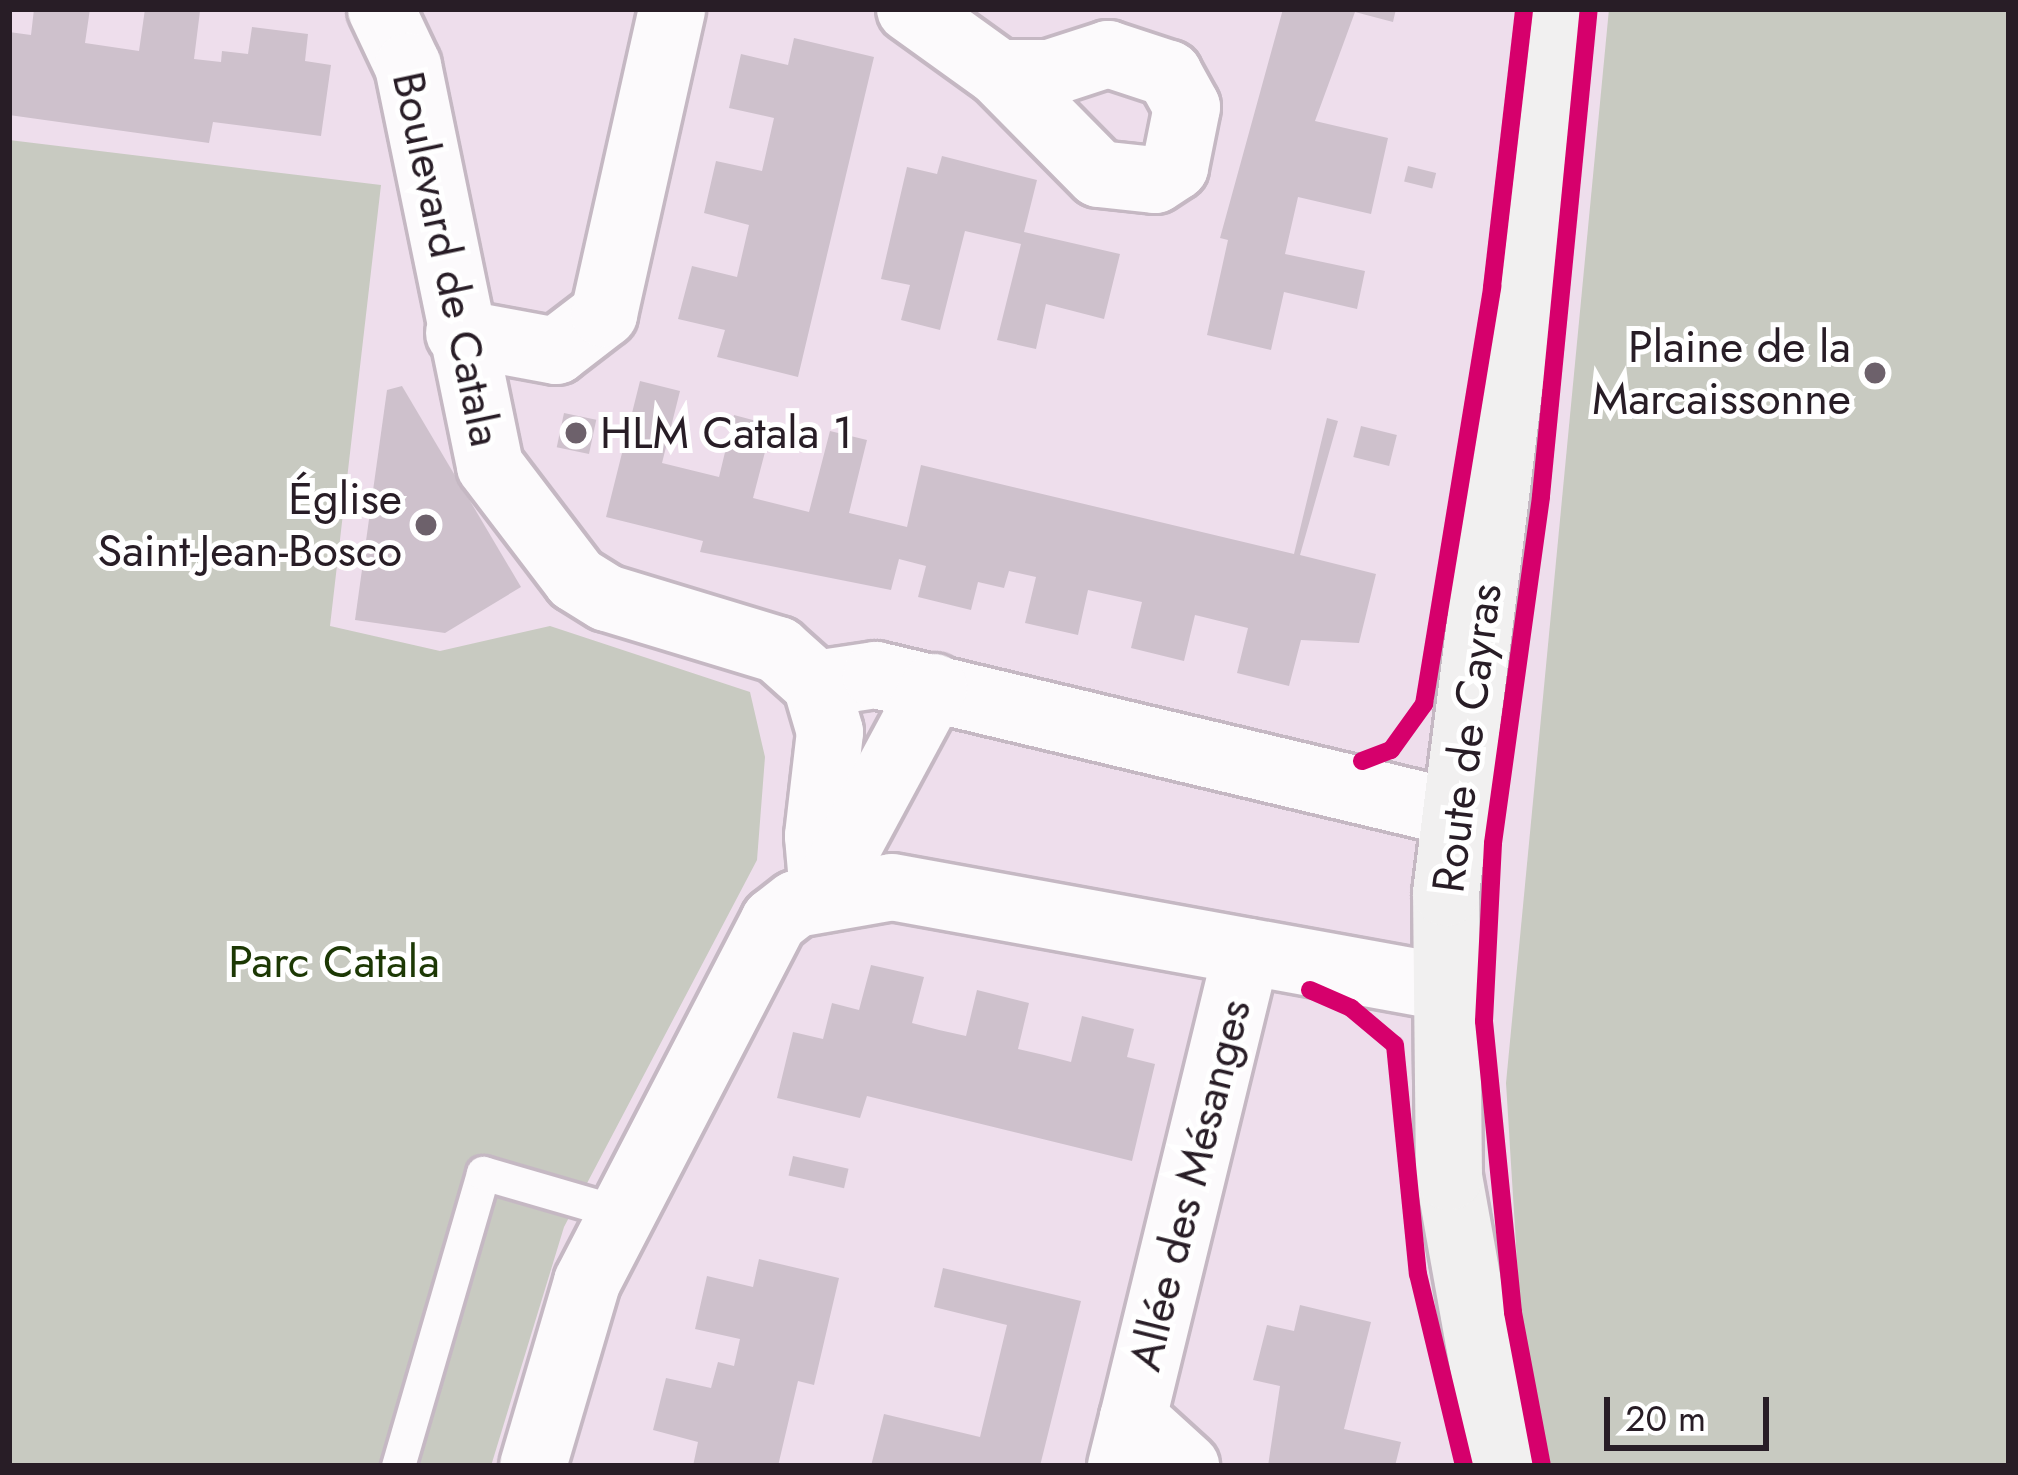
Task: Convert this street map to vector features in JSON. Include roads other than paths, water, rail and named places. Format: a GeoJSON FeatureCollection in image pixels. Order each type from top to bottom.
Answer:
{"type":"FeatureCollection","features":[{"type":"Feature","properties":{"kind":"street","name":"Boulevard de Catala"},"geometry":{"type":"LineString","coordinates":[[381,9],[408,66],[459,334],[490,466],[576,579],[608,598],[778,650],[817,684]]}},
{"type":"Feature","properties":{"kind":"street"},"geometry":{"type":"LineString","coordinates":[[459,334],[556,351],[604,314],[672,9]]}},
{"type":"Feature","properties":{"kind":"street"},"geometry":{"type":"LineString","coordinates":[[910,9],[999,73]]}},
{"type":"Feature","properties":{"kind":"street","name":"Route de Cayras"},"geometry":{"type":"LineString","coordinates":[[1501,1466],[1450,1177],[1444,987],[1455,813],[1558,9]]}},
{"type":"Feature","properties":{"kind":"street"},"geometry":{"type":"LineString","coordinates":[[823,893],[818,836],[830,733],[817,684],[877,675],[1455,813]]}},
{"type":"Feature","properties":{"kind":"street"},"geometry":{"type":"LineString","coordinates":[[823,893],[934,686]]}},
{"type":"Feature","properties":{"kind":"street"},"geometry":{"type":"LineString","coordinates":[[533,1466],[587,1282],[621,1214],[774,921],[823,893],[892,887],[1444,987]]}},
{"type":"Feature","properties":{"kind":"street","name":"Allée des Mésanges"},"geometry":{"type":"LineString","coordinates":[[1186,1466],[1127,1442],[1247,952]]}},
{"type":"Feature","properties":{"kind":"lane"},"geometry":{"type":"LineString","coordinates":[[398,1466],[483,1173],[621,1214]]}},
{"type":"Feature","properties":{"kind":"place","name":"Plaine de la Marcaissonne"},"geometry":{"type":"Point","coordinates":[1875,373]}},
{"type":"Feature","properties":{"kind":"place","name":"HLM Catala 1"},"geometry":{"type":"Point","coordinates":[576,433]}},
{"type":"Feature","properties":{"kind":"place","name":"Église Saint-Jean-Bosco"},"geometry":{"type":"Point","coordinates":[426,525]}},
{"type":"Feature","properties":{"kind":"park label","name":"Parc Catala"},"geometry":{"type":"Point","coordinates":[334,962]}}]}
